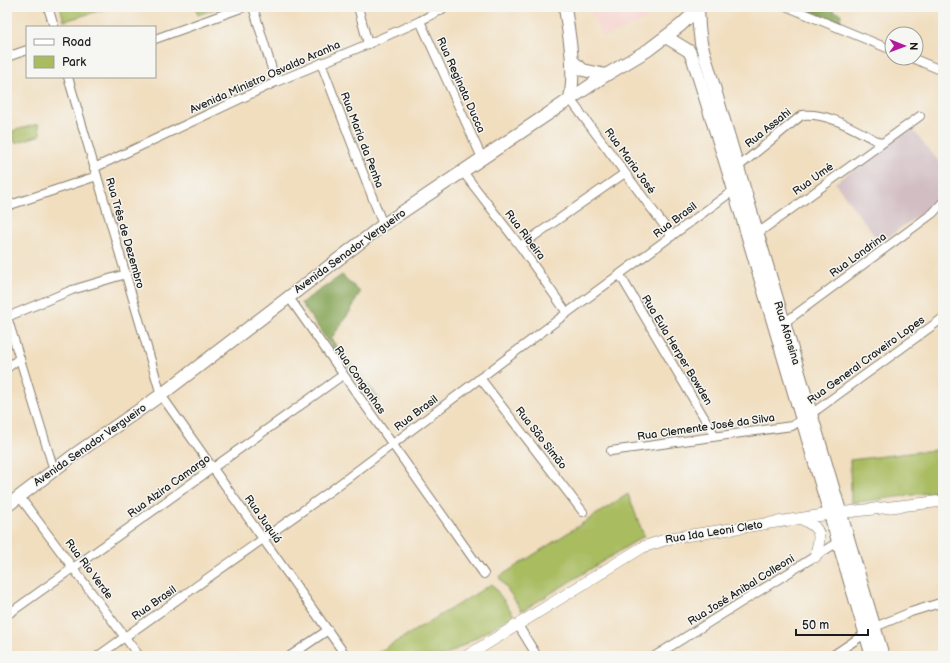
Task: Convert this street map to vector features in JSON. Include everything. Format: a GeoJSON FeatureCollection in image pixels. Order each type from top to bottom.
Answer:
{"type":"FeatureCollection","features":[{"type":"Feature","properties":{"kind":"main road"},"geometry":{"type":"LineString","coordinates":[[566,7],[572,61],[570,98]]}},
{"type":"Feature","properties":{"kind":"main road","name":"Avenida Senador Vergueiro"},"geometry":{"type":"LineString","coordinates":[[7,506],[54,470],[161,396],[288,296],[383,225],[570,98],[648,50],[699,8]]}},
{"type":"Feature","properties":{"kind":"main road","name":"Rua Afonsina"},"geometry":{"type":"LineString","coordinates":[[699,8],[701,43],[738,167],[739,186],[870,630],[872,656]]}},
{"type":"Feature","properties":{"kind":"main road","name":"Rua Afonsina"},"geometry":{"type":"LineString","coordinates":[[666,36],[689,51],[693,59],[739,186],[758,233],[784,323],[806,417]]}},
{"type":"Feature","properties":{"kind":"main road"},"geometry":{"type":"LineString","coordinates":[[572,61],[583,70],[606,75]]}},
{"type":"Feature","properties":{"kind":"main road","name":"Rua Afonsina"},"geometry":{"type":"LineString","coordinates":[[836,514],[838,542],[870,630],[883,656]]}},
{"type":"Feature","properties":{"kind":"street"},"geometry":{"type":"LineString","coordinates":[[48,7],[54,26]]}},
{"type":"Feature","properties":{"kind":"street"},"geometry":{"type":"LineString","coordinates":[[156,39],[244,7]]}},
{"type":"Feature","properties":{"kind":"street"},"geometry":{"type":"LineString","coordinates":[[253,7],[276,82]]}},
{"type":"Feature","properties":{"kind":"street"},"geometry":{"type":"LineString","coordinates":[[358,7],[368,44]]}},
{"type":"Feature","properties":{"kind":"street","name":"Avenida Ministro Osvaldo Aranha"},"geometry":{"type":"LineString","coordinates":[[94,168],[276,82],[368,44],[420,21],[437,9],[446,7]]}},
{"type":"Feature","properties":{"kind":"street"},"geometry":{"type":"LineString","coordinates":[[788,7],[884,47]]}},
{"type":"Feature","properties":{"kind":"street","name":"Rua Reginata Ducca"},"geometry":{"type":"LineString","coordinates":[[420,21],[482,158]]}},
{"type":"Feature","properties":{"kind":"street"},"geometry":{"type":"LineString","coordinates":[[7,56],[26,50]]}},
{"type":"Feature","properties":{"kind":"street","name":"Rua Maria da Penha"},"geometry":{"type":"LineString","coordinates":[[321,63],[383,225]]}},
{"type":"Feature","properties":{"kind":"street"},"geometry":{"type":"LineString","coordinates":[[924,63],[943,71]]}},
{"type":"Feature","properties":{"kind":"street","name":"Rua Três de Dezembro"},"geometry":{"type":"LineString","coordinates":[[68,78],[161,396]]}},
{"type":"Feature","properties":{"kind":"street","name":"Rua Maria José"},"geometry":{"type":"LineString","coordinates":[[570,98],[672,236]]}},
{"type":"Feature","properties":{"kind":"street","name":"Rua Assahi"},"geometry":{"type":"LineString","coordinates":[[738,167],[802,116],[813,114],[825,117],[881,143]]}},
{"type":"Feature","properties":{"kind":"street","name":"Rua Umé"},"geometry":{"type":"LineString","coordinates":[[758,233],[920,116]]}},
{"type":"Feature","properties":{"kind":"street","name":"Rua Ribeira"},"geometry":{"type":"LineString","coordinates":[[463,172],[520,246],[567,312]]}},
{"type":"Feature","properties":{"kind":"street"},"geometry":{"type":"LineString","coordinates":[[520,246],[625,173]]}},
{"type":"Feature","properties":{"kind":"street"},"geometry":{"type":"LineString","coordinates":[[7,206],[97,176]]}},
{"type":"Feature","properties":{"kind":"street","name":"Rua Brasil"},"geometry":{"type":"LineString","coordinates":[[98,656],[264,539],[392,445],[567,312],[620,275],[739,186]]}},
{"type":"Feature","properties":{"kind":"street","name":"Rua Londrina"},"geometry":{"type":"LineString","coordinates":[[784,323],[933,213],[943,202]]}},
{"type":"Feature","properties":{"kind":"street"},"geometry":{"type":"LineString","coordinates":[[54,470],[7,317],[72,290],[126,274]]}},
{"type":"Feature","properties":{"kind":"street","name":"Rua Eula Herper Bowden"},"geometry":{"type":"LineString","coordinates":[[620,275],[715,436]]}},
{"type":"Feature","properties":{"kind":"street","name":"Rua Congonhas"},"geometry":{"type":"LineString","coordinates":[[288,296],[484,574]]}},
{"type":"Feature","properties":{"kind":"street","name":"Rua General Craveiro Lopes"},"geometry":{"type":"LineString","coordinates":[[806,417],[942,320]]}},
{"type":"Feature","properties":{"kind":"street"},"geometry":{"type":"LineString","coordinates":[[7,368],[20,358]]}},
{"type":"Feature","properties":{"kind":"street","name":"Rua Alzira Camargo"},"geometry":{"type":"LineString","coordinates":[[7,615],[343,375]]}},
{"type":"Feature","properties":{"kind":"street","name":"Rua São Simão"},"geometry":{"type":"LineString","coordinates":[[480,378],[583,512]]}},
{"type":"Feature","properties":{"kind":"street","name":"Rua Juquiá"},"geometry":{"type":"LineString","coordinates":[[161,396],[346,656]]}},
{"type":"Feature","properties":{"kind":"street","name":"Rua Clemente José da Silva"},"geometry":{"type":"LineString","coordinates":[[611,452],[792,426],[806,417]]}},
{"type":"Feature","properties":{"kind":"street","name":"Rua Rio Verde"},"geometry":{"type":"LineString","coordinates":[[19,496],[126,636],[139,656]]}},
{"type":"Feature","properties":{"kind":"street","name":"Rua Ida Leoni Cleto"},"geometry":{"type":"LineString","coordinates":[[467,656],[653,542],[671,538],[836,514],[943,501]]}},
{"type":"Feature","properties":{"kind":"street"},"geometry":{"type":"LineString","coordinates":[[802,519],[813,524],[819,532],[819,544],[815,557]]}},
{"type":"Feature","properties":{"kind":"street","name":"Rua José Anibal Colleoni"},"geometry":{"type":"LineString","coordinates":[[656,656],[838,542]]}},
{"type":"Feature","properties":{"kind":"street"},"geometry":{"type":"LineString","coordinates":[[832,656],[870,630],[911,612],[943,602]]}},
{"type":"Feature","properties":{"kind":"street"},"geometry":{"type":"LineString","coordinates":[[518,625],[537,656]]}},
{"type":"Feature","properties":{"kind":"street"},"geometry":{"type":"LineString","coordinates":[[290,656],[328,630]]}},
{"type":"Feature","properties":{"kind":"shaded area"},"geometry":{"type":"Polygon","coordinates":[[[588,7],[640,7],[648,19],[603,38],[588,7]]]}},
{"type":"Feature","properties":{"kind":"shaded area"},"geometry":{"type":"Polygon","coordinates":[[[910,126],[943,167],[943,187],[934,204],[880,243],[835,183],[910,126]]]}},
{"type":"Feature","properties":{"kind":"green space"},"geometry":{"type":"Polygon","coordinates":[[[60,7],[113,7],[64,21],[60,7]]]}},
{"type":"Feature","properties":{"kind":"green space"},"geometry":{"type":"Polygon","coordinates":[[[195,7],[214,7],[215,9],[198,15],[195,7]]]}},
{"type":"Feature","properties":{"kind":"green space"},"geometry":{"type":"Polygon","coordinates":[[[801,7],[825,7],[841,14],[840,23],[801,7]]]}},
{"type":"Feature","properties":{"kind":"green space"},"geometry":{"type":"Polygon","coordinates":[[[38,124],[41,135],[15,143],[12,131],[38,124]]]}},
{"type":"Feature","properties":{"kind":"green space"},"geometry":{"type":"Polygon","coordinates":[[[342,275],[360,292],[351,310],[331,339],[380,399],[373,405],[301,303],[342,275]]]}},
{"type":"Feature","properties":{"kind":"green space"},"geometry":{"type":"Polygon","coordinates":[[[943,449],[943,491],[851,503],[850,460],[943,449]]]}},
{"type":"Feature","properties":{"kind":"green space"},"geometry":{"type":"Polygon","coordinates":[[[628,494],[644,536],[522,611],[499,577],[628,494]]]}},
{"type":"Feature","properties":{"kind":"green space"},"geometry":{"type":"Polygon","coordinates":[[[492,584],[514,615],[445,656],[372,656],[492,584]]]}}]}
